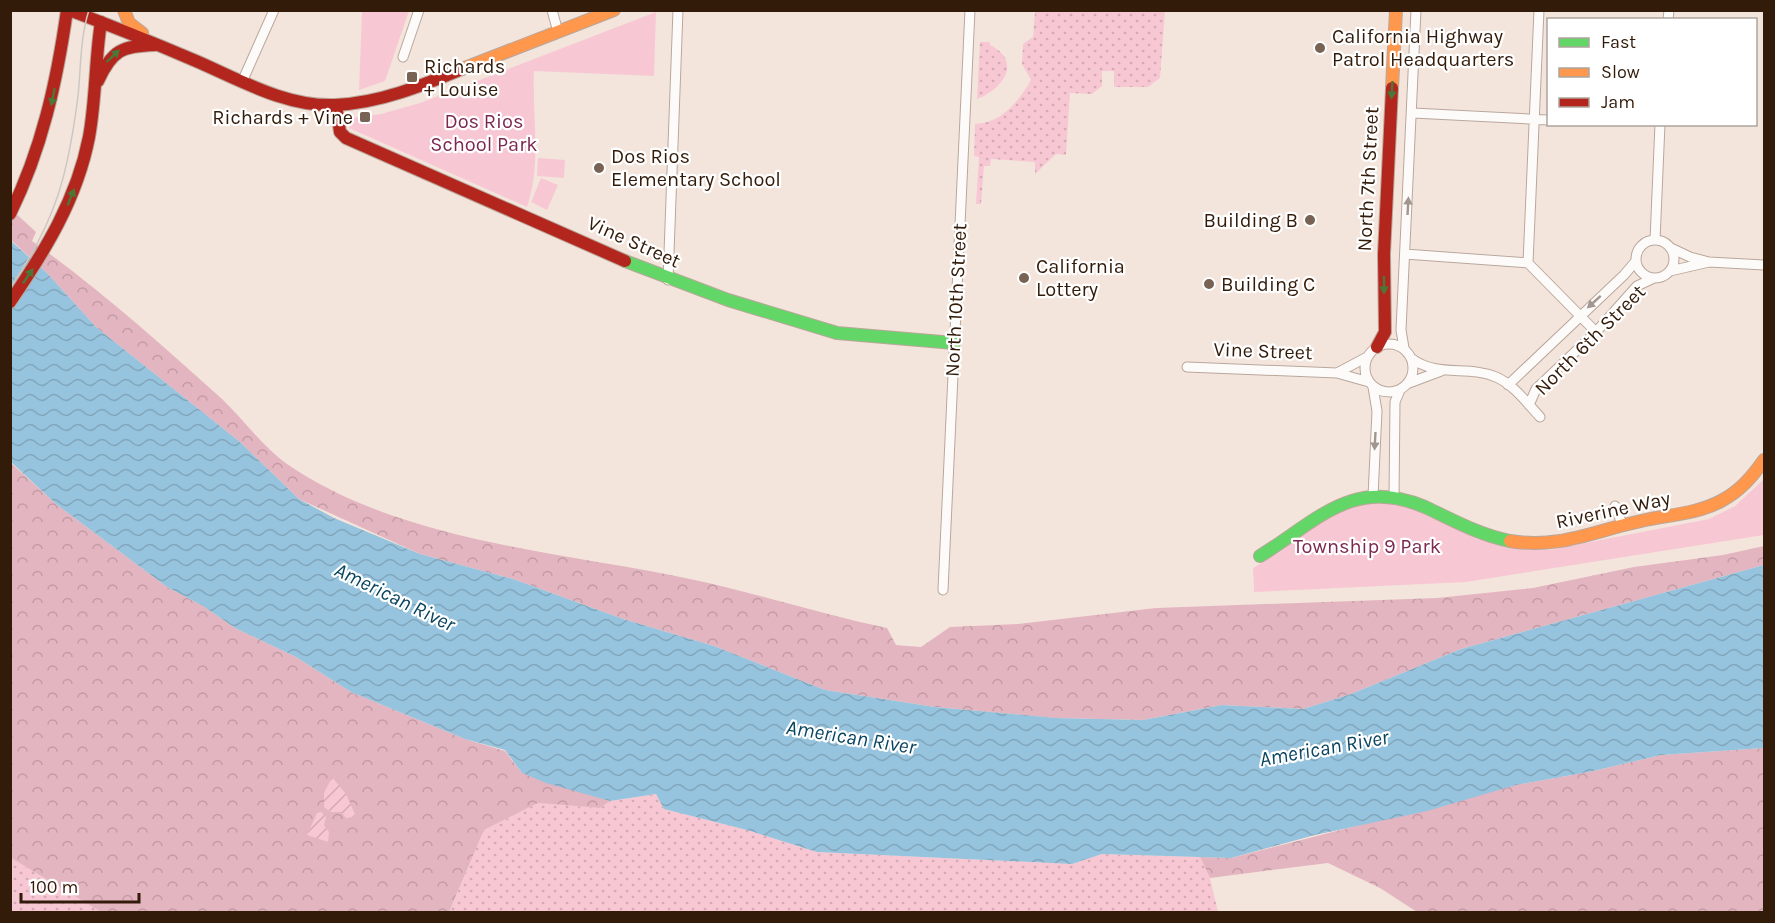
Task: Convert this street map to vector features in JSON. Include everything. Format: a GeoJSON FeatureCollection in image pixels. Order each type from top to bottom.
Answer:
{"type":"FeatureCollection","features":[{"type":"Feature","properties":{"kind":"main road"},"geometry":{"type":"LineString","coordinates":[[10,214],[17,202],[50,111],[68,10],[103,16],[155,45],[285,98],[336,105],[397,95],[614,10]]}},
{"type":"Feature","properties":{"kind":"main road"},"geometry":{"type":"LineString","coordinates":[[124,10],[129,23],[155,45]]}},
{"type":"Feature","properties":{"kind":"main road","name":"North 7th Street"},"geometry":{"type":"LineString","coordinates":[[1377,347],[1385,332],[1384,254],[1396,10]]}},
{"type":"Feature","properties":{"kind":"main road"},"geometry":{"type":"LineString","coordinates":[[10,302],[45,250],[70,199],[83,161],[98,35],[103,16]]}},
{"type":"Feature","properties":{"kind":"main road"},"geometry":{"type":"LineString","coordinates":[[91,96],[112,55],[123,47],[155,45]]}},
{"type":"Feature","properties":{"kind":"main road","name":"Vine Street"},"geometry":{"type":"LineString","coordinates":[[336,105],[339,132],[346,138],[668,280],[821,329],[864,337],[954,343]]}},
{"type":"Feature","properties":{"kind":"main road","name":"Riverine Way"},"geometry":{"type":"LineString","coordinates":[[1260,556],[1279,545],[1325,510],[1344,502],[1373,496],[1394,498],[1420,505],[1484,534],[1526,543],[1575,540],[1622,524],[1688,514],[1712,506],[1740,488],[1764,460]]}},
{"type":"Feature","properties":{"kind":"street"},"geometry":{"type":"LineString","coordinates":[[242,82],[273,10]]}},
{"type":"Feature","properties":{"kind":"street"},"geometry":{"type":"LineString","coordinates":[[403,57],[419,10]]}},
{"type":"Feature","properties":{"kind":"street"},"geometry":{"type":"LineString","coordinates":[[552,10],[558,32]]}},
{"type":"Feature","properties":{"kind":"street"},"geometry":{"type":"LineString","coordinates":[[668,280],[678,10]]}},
{"type":"Feature","properties":{"kind":"street","name":"North 10th Street"},"geometry":{"type":"LineString","coordinates":[[943,590],[970,10]]}},
{"type":"Feature","properties":{"kind":"street","name":"North 7th Street"},"geometry":{"type":"LineString","coordinates":[[1404,348],[1401,330],[1413,113],[1416,10]]}},
{"type":"Feature","properties":{"kind":"street"},"geometry":{"type":"LineString","coordinates":[[1528,262],[1539,10]]}},
{"type":"Feature","properties":{"kind":"street"},"geometry":{"type":"LineString","coordinates":[[1413,113],[1547,120]]}},
{"type":"Feature","properties":{"kind":"street"},"geometry":{"type":"LineString","coordinates":[[1655,240],[1660,126]]}},
{"type":"Feature","properties":{"kind":"street"},"geometry":{"type":"LineString","coordinates":[[1709,262],[1670,271],[1653,278],[1640,271],[1635,261],[1636,254],[1643,244],[1655,240],[1690,257],[1709,262],[1764,265]]}},
{"type":"Feature","properties":{"kind":"street"},"geometry":{"type":"LineString","coordinates":[[1670,271],[1674,260],[1671,248]]}},
{"type":"Feature","properties":{"kind":"street"},"geometry":{"type":"LineString","coordinates":[[1405,254],[1528,262],[1596,332]]}},
{"type":"Feature","properties":{"kind":"street","name":"North 6th Street"},"geometry":{"type":"LineString","coordinates":[[1508,385],[1579,315],[1624,275],[1635,261]]}},
{"type":"Feature","properties":{"kind":"street","name":"North 6th Street"},"geometry":{"type":"LineString","coordinates":[[1529,405],[1536,389],[1596,332],[1637,286],[1653,278]]}},
{"type":"Feature","properties":{"kind":"street"},"geometry":{"type":"LineString","coordinates":[[1373,496],[1377,411],[1371,385],[1364,370],[1367,357],[1377,347],[1386,344],[1404,348],[1411,358],[1414,370],[1409,383]]}},
{"type":"Feature","properties":{"kind":"street","name":"Vine Street"},"geometry":{"type":"LineString","coordinates":[[1337,373],[1367,357]]}},
{"type":"Feature","properties":{"kind":"street"},"geometry":{"type":"LineString","coordinates":[[1411,358],[1442,371],[1481,373],[1497,377],[1540,417]]}},
{"type":"Feature","properties":{"kind":"street","name":"Vine Street"},"geometry":{"type":"LineString","coordinates":[[1187,367],[1337,373],[1371,385]]}},
{"type":"Feature","properties":{"kind":"street"},"geometry":{"type":"LineString","coordinates":[[1371,385],[1386,393],[1400,390],[1409,383],[1442,371]]}},
{"type":"Feature","properties":{"kind":"street"},"geometry":{"type":"LineString","coordinates":[[1394,498],[1395,402],[1400,390]]}},
{"type":"Feature","properties":{"kind":"street"},"geometry":{"type":"LineString","coordinates":[[1615,506],[1622,524]]}},
{"type":"Feature","properties":{"kind":"green space"},"geometry":{"type":"Polygon","coordinates":[[[362,11],[409,11],[385,81],[359,90],[362,11]]]}},
{"type":"Feature","properties":{"kind":"green space"},"geometry":{"type":"Polygon","coordinates":[[[1035,11],[1165,11],[1160,78],[1148,87],[1114,87],[1114,71],[1102,71],[1102,86],[1092,94],[1070,93],[1066,155],[1056,154],[1035,174],[1035,162],[991,159],[990,166],[984,166],[981,204],[976,204],[979,157],[974,156],[975,124],[993,120],[1008,110],[1031,80],[1022,64],[1023,44],[1033,37],[1035,11]]]}},
{"type":"Feature","properties":{"kind":"green space","name":"Dos Rios School Park"},"geometry":{"type":"Polygon","coordinates":[[[656,12],[654,76],[534,71],[535,157],[532,190],[527,207],[349,128],[351,118],[381,114],[420,103],[656,12]]]}},
{"type":"Feature","properties":{"kind":"green space"},"geometry":{"type":"Polygon","coordinates":[[[980,42],[990,42],[990,45],[1006,59],[1007,67],[1006,75],[995,89],[977,99],[980,42]]]}},
{"type":"Feature","properties":{"kind":"green space"},"geometry":{"type":"Polygon","coordinates":[[[538,158],[565,160],[564,178],[537,176],[538,158]]]}},
{"type":"Feature","properties":{"kind":"green space"},"geometry":{"type":"Polygon","coordinates":[[[541,178],[558,185],[547,210],[531,202],[541,178]]]}},
{"type":"Feature","properties":{"kind":"green space"},"geometry":{"type":"Polygon","coordinates":[[[11,209],[36,232],[32,241],[105,297],[176,358],[222,399],[278,457],[332,490],[380,511],[482,540],[690,579],[887,628],[896,645],[921,647],[950,627],[1018,624],[1156,608],[1437,598],[1533,588],[1634,567],[1723,555],[1764,546],[1764,565],[1461,649],[1351,694],[1303,709],[1222,705],[1143,720],[1055,718],[935,707],[825,690],[714,646],[623,619],[513,579],[420,554],[299,499],[240,442],[96,327],[47,273],[11,240],[11,209]]]}},
{"type":"Feature","properties":{"kind":"green space"},"geometry":{"type":"Polygon","coordinates":[[[10,462],[56,504],[167,587],[203,606],[235,628],[296,657],[351,692],[465,739],[505,751],[522,773],[610,801],[600,808],[538,803],[484,830],[449,912],[101,912],[11,858],[10,462]]]}},
{"type":"Feature","properties":{"kind":"green space","name":"Township 9 Park"},"geometry":{"type":"Polygon","coordinates":[[[1764,479],[1764,535],[1466,582],[1254,592],[1253,568],[1280,552],[1318,521],[1358,504],[1403,504],[1477,539],[1505,546],[1549,550],[1709,519],[1735,506],[1764,479]]]}},
{"type":"Feature","properties":{"kind":"green space"},"geometry":{"type":"Polygon","coordinates":[[[1764,748],[1764,912],[1417,912],[1380,888],[1328,863],[1210,878],[1200,857],[1231,858],[1516,785],[1589,772],[1661,755],[1764,748]]]}},
{"type":"Feature","properties":{"kind":"green space"},"geometry":{"type":"Polygon","coordinates":[[[332,777],[346,794],[355,814],[353,817],[346,818],[341,812],[331,812],[324,807],[324,793],[332,777]]]}},
{"type":"Feature","properties":{"kind":"green space"},"geometry":{"type":"Polygon","coordinates":[[[656,794],[664,809],[747,830],[817,852],[1072,864],[1102,854],[1200,857],[1210,878],[1218,912],[449,912],[484,830],[538,803],[600,808],[610,801],[656,794]]]}},
{"type":"Feature","properties":{"kind":"green space"},"geometry":{"type":"Polygon","coordinates":[[[321,812],[326,817],[324,825],[329,832],[328,842],[307,835],[317,813],[321,812]]]}},
{"type":"Feature","properties":{"kind":"green space"},"geometry":{"type":"Polygon","coordinates":[[[11,858],[101,912],[11,912],[11,858]]]}},
{"type":"Feature","properties":{"kind":"water","name":"American River"},"geometry":{"type":"Polygon","coordinates":[[[10,240],[47,273],[96,327],[240,442],[299,499],[334,518],[420,554],[513,579],[623,619],[714,646],[825,690],[935,707],[1056,718],[1143,720],[1222,705],[1303,709],[1351,694],[1461,649],[1764,565],[1764,748],[1661,755],[1589,772],[1516,785],[1427,811],[1315,835],[1231,858],[1102,854],[1072,864],[817,852],[747,830],[664,809],[656,794],[610,801],[546,783],[522,773],[505,750],[465,739],[351,692],[296,657],[235,628],[203,606],[167,587],[56,504],[11,462],[10,240]]]}},
{"type":"Feature","properties":{"kind":"tram line"},"geometry":{"type":"LineString","coordinates":[[10,288],[39,241],[58,196],[70,150],[78,96],[82,42],[89,10]]}},
{"type":"Feature","properties":{"kind":"traffic: fast"},"geometry":{"type":"LineString","coordinates":[[625,261],[728,300],[837,333],[954,343]]}},
{"type":"Feature","properties":{"kind":"traffic: fast"},"geometry":{"type":"LineString","coordinates":[[1260,556],[1337,507],[1356,500],[1377,497],[1400,499],[1425,507],[1477,531],[1510,541]]}},
{"type":"Feature","properties":{"kind":"traffic: slow"},"geometry":{"type":"LineString","coordinates":[[124,10],[129,23],[142,33]]}},
{"type":"Feature","properties":{"kind":"traffic: slow"},"geometry":{"type":"LineString","coordinates":[[462,69],[614,10]]}},
{"type":"Feature","properties":{"kind":"traffic: slow"},"geometry":{"type":"LineString","coordinates":[[1392,88],[1396,10]]}},
{"type":"Feature","properties":{"kind":"traffic: slow"},"geometry":{"type":"LineString","coordinates":[[1510,541],[1528,543],[1561,541],[1702,509],[1734,493],[1764,460]]}},
{"type":"Feature","properties":{"kind":"traffic: jam"},"geometry":{"type":"LineString","coordinates":[[10,214],[31,165],[47,114],[67,10]]}},
{"type":"Feature","properties":{"kind":"traffic: jam"},"geometry":{"type":"LineString","coordinates":[[69,10],[264,91],[299,102],[335,105],[368,101],[416,87],[462,69]]}},
{"type":"Feature","properties":{"kind":"traffic: jam"},"geometry":{"type":"LineString","coordinates":[[10,302],[47,244],[77,182],[89,137],[101,22]]}},
{"type":"Feature","properties":{"kind":"traffic: jam"},"geometry":{"type":"LineString","coordinates":[[98,81],[108,62],[119,52],[134,47],[155,45]]}},
{"type":"Feature","properties":{"kind":"traffic: jam"},"geometry":{"type":"LineString","coordinates":[[1377,347],[1385,332],[1384,254],[1392,88]]}},
{"type":"Feature","properties":{"kind":"traffic: jam"},"geometry":{"type":"LineString","coordinates":[[336,105],[340,132],[346,138],[625,261]]}},
{"type":"Feature","properties":{"kind":"place","name":"California Highway Patrol Headquarters"},"geometry":{"type":"Point","coordinates":[1320,48]}},
{"type":"Feature","properties":{"kind":"place","name":"Richards + Louise"},"geometry":{"type":"Point","coordinates":[412,77]}},
{"type":"Feature","properties":{"kind":"place","name":"Richards + Vine"},"geometry":{"type":"Point","coordinates":[365,117]}},
{"type":"Feature","properties":{"kind":"place","name":"Dos Rios Elementary School"},"geometry":{"type":"Point","coordinates":[599,168]}},
{"type":"Feature","properties":{"kind":"place","name":"Building B"},"geometry":{"type":"Point","coordinates":[1310,220]}},
{"type":"Feature","properties":{"kind":"place","name":"California Lottery"},"geometry":{"type":"Point","coordinates":[1024,278]}},
{"type":"Feature","properties":{"kind":"place","name":"Building C"},"geometry":{"type":"Point","coordinates":[1209,284]}}]}
